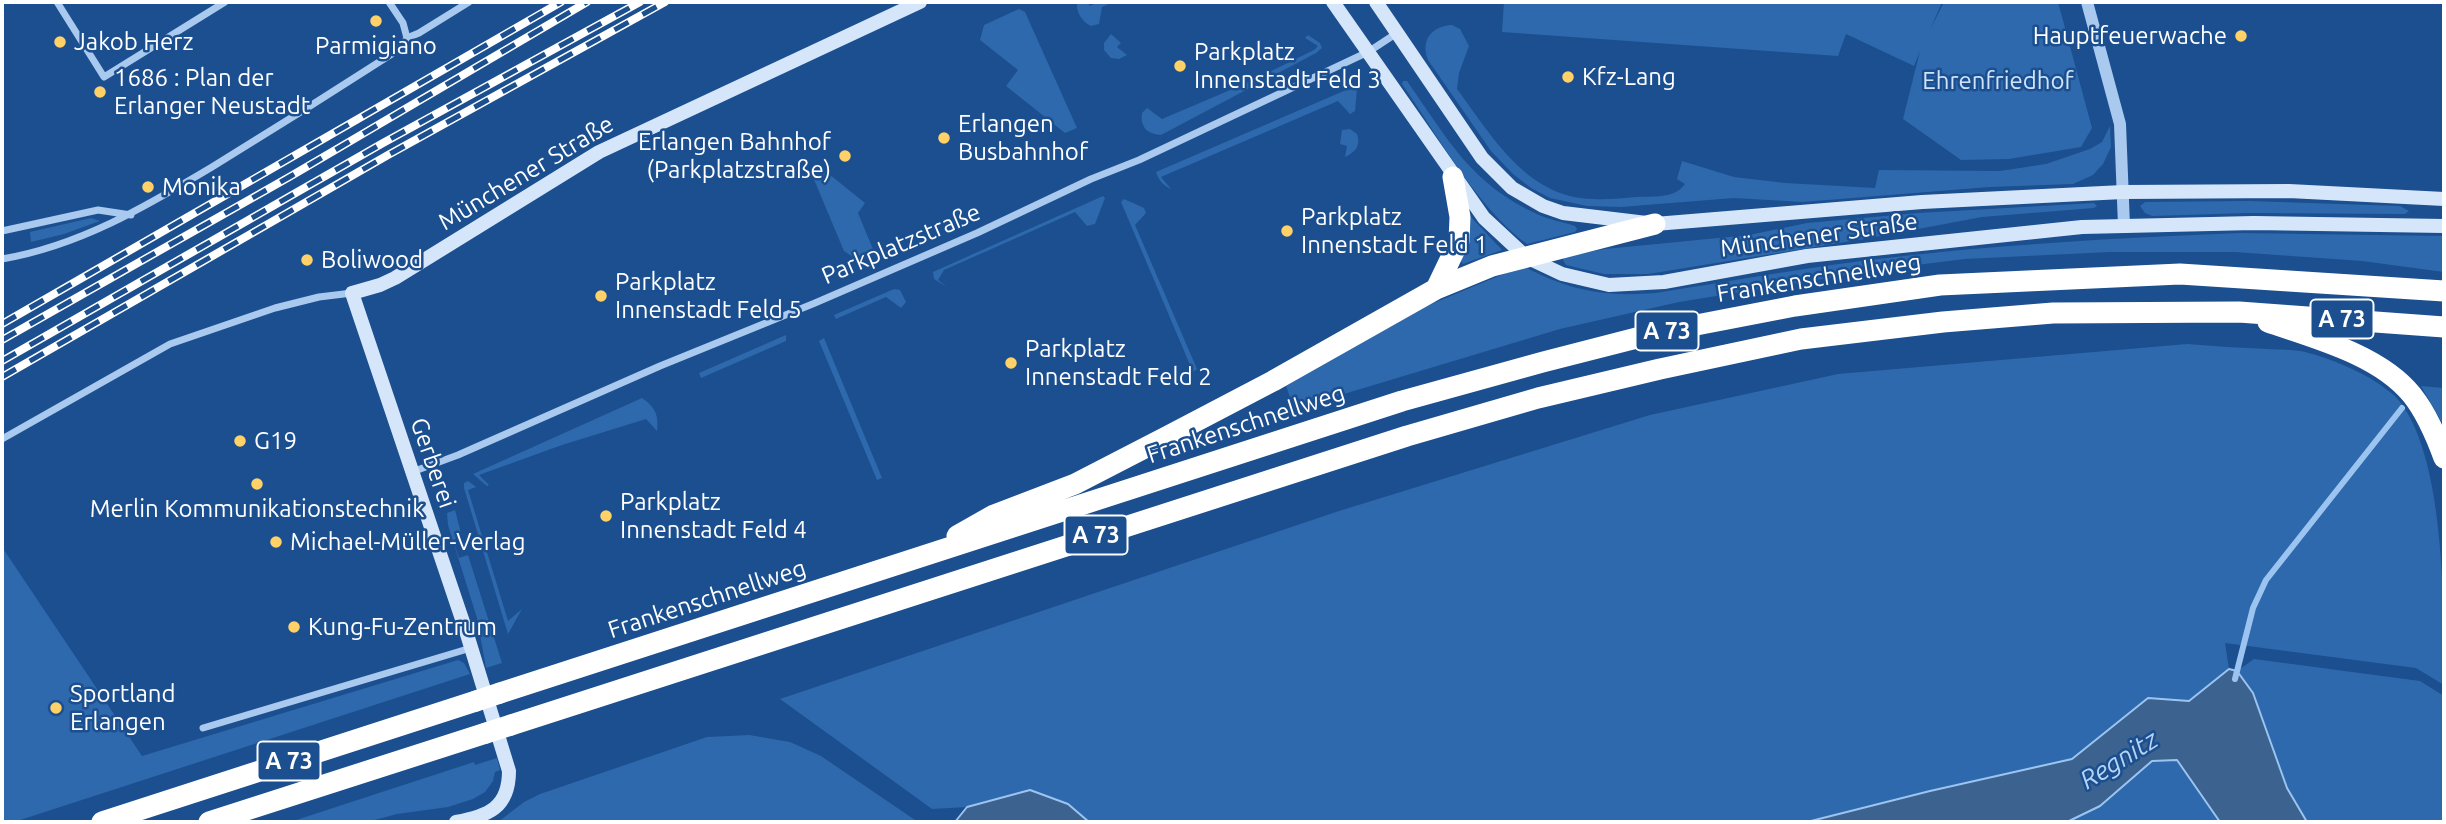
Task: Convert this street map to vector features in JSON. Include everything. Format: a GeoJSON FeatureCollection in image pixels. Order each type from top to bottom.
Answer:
{"type":"FeatureCollection","features":[{"type":"Feature","properties":{"kind":"highway"},"geometry":{"type":"LineString","coordinates":[[1436,289],[1459,241],[1460,217],[1453,177]]}},
{"type":"Feature","properties":{"kind":"highway"},"geometry":{"type":"LineString","coordinates":[[919,558],[994,515],[1074,484],[1273,382],[1436,289],[1492,266],[1655,224]]}},
{"type":"Feature","properties":{"kind":"highway","name":"Frankenschnellweg"},"geometry":{"type":"LineString","coordinates":[[102,822],[1402,401],[1660,332],[1795,306],[1940,285],[2180,274],[2444,291]]}},
{"type":"Feature","properties":{"kind":"highway"},"geometry":{"type":"LineString","coordinates":[[2239,312],[2344,349],[2391,375],[2412,395],[2435,431],[2444,458]]}},
{"type":"Feature","properties":{"kind":"highway","name":"A 73"},"geometry":{"type":"LineString","coordinates":[[209,822],[1407,436],[1538,398],[1673,366],[1814,338],[1943,322],[2053,313],[2239,312],[2444,327]]}},
{"type":"Feature","properties":{"kind":"main road","name":"Münchener Straße"},"geometry":{"type":"LineString","coordinates":[[352,293],[395,278],[599,152],[920,2]]}},
{"type":"Feature","properties":{"kind":"main road","name":"Münchener Straße"},"geometry":{"type":"LineString","coordinates":[[1333,2],[1484,218],[1526,257],[1562,274],[1609,285],[1664,282],[1807,256],[2069,228],[2255,223],[2444,226]]}},
{"type":"Feature","properties":{"kind":"main road","name":"Münchener Straße"},"geometry":{"type":"LineString","coordinates":[[1376,2],[1482,158],[1512,188],[1543,206],[1563,213],[1655,224],[1909,203],[2123,192],[2289,191],[2444,199]]}},
{"type":"Feature","properties":{"kind":"main road","name":"Gerberei"},"geometry":{"type":"LineString","coordinates":[[352,293],[471,648],[509,771],[507,792],[500,803],[491,811],[456,822]]}},
{"type":"Feature","properties":{"kind":"street"},"geometry":{"type":"LineString","coordinates":[[57,2],[104,77],[225,2]]}},
{"type":"Feature","properties":{"kind":"street"},"geometry":{"type":"LineString","coordinates":[[389,2],[403,23],[407,38]]}},
{"type":"Feature","properties":{"kind":"street"},"geometry":{"type":"LineString","coordinates":[[2,259],[79,237],[131,215],[253,142],[398,50],[407,38],[469,2]]}},
{"type":"Feature","properties":{"kind":"street"},"geometry":{"type":"LineString","coordinates":[[2087,2],[2120,124],[2124,226]]}},
{"type":"Feature","properties":{"kind":"street","name":"Parkplatzstraße"},"geometry":{"type":"LineString","coordinates":[[412,472],[458,455],[660,366],[976,233],[1091,179],[1139,160],[1368,51],[1396,33]]}},
{"type":"Feature","properties":{"kind":"street"},"geometry":{"type":"LineString","coordinates":[[2,231],[98,210],[131,215]]}},
{"type":"Feature","properties":{"kind":"street","name":"Münchener Straße"},"geometry":{"type":"LineString","coordinates":[[2,439],[170,344],[275,308],[319,297],[352,293]]}},
{"type":"Feature","properties":{"kind":"street"},"geometry":{"type":"LineString","coordinates":[[203,728],[471,648]]}},
{"type":"Feature","properties":{"kind":"green space"},"geometry":{"type":"Polygon","coordinates":[[[1077,2],[1089,2],[1089,6],[1100,2],[1113,2],[1102,7],[1099,24],[1091,26],[1080,16],[1077,2]]]}},
{"type":"Feature","properties":{"kind":"green space","name":"Ehrenfriedhof"},"geometry":{"type":"Polygon","coordinates":[[[1504,2],[1942,2],[1930,30],[1944,2],[2058,2],[2092,128],[2081,147],[2009,159],[1961,160],[1903,119],[1920,51],[1914,66],[1846,34],[1838,56],[1502,32],[1504,2]]]}},
{"type":"Feature","properties":{"kind":"green space"},"geometry":{"type":"Polygon","coordinates":[[[1019,9],[1025,12],[1077,128],[1065,133],[1006,86],[1018,70],[980,40],[984,25],[1019,9]]]}},
{"type":"Feature","properties":{"kind":"green space"},"geometry":{"type":"Polygon","coordinates":[[[1452,25],[1460,29],[1469,46],[1459,73],[1457,89],[1513,161],[1549,188],[1570,196],[1604,199],[1669,194],[1681,189],[1685,184],[1677,179],[1682,161],[1734,177],[1875,188],[1879,170],[2000,171],[2046,164],[2090,149],[2102,142],[2110,126],[2111,147],[2103,164],[2093,175],[2073,184],[1989,187],[1803,202],[1734,198],[1621,207],[1587,206],[1550,198],[1531,188],[1491,151],[1428,60],[1426,46],[1429,35],[1439,28],[1452,25]]]}},
{"type":"Feature","properties":{"kind":"green space"},"geometry":{"type":"Polygon","coordinates":[[[1111,34],[1121,43],[1117,47],[1127,55],[1119,59],[1111,58],[1104,50],[1104,43],[1111,34]]]}},
{"type":"Feature","properties":{"kind":"green space"},"geometry":{"type":"Polygon","coordinates":[[[1308,35],[1320,43],[1322,48],[1316,53],[1161,135],[1148,131],[1143,126],[1142,113],[1147,108],[1162,119],[1249,82],[1314,50],[1318,46],[1305,38],[1308,35]]]}},
{"type":"Feature","properties":{"kind":"green space"},"geometry":{"type":"Polygon","coordinates":[[[1407,81],[1462,158],[1495,189],[1543,217],[1575,226],[1575,232],[1527,244],[1509,229],[1459,170],[1402,84],[1407,81]]]}},
{"type":"Feature","properties":{"kind":"green space"},"geometry":{"type":"Polygon","coordinates":[[[1357,89],[1355,111],[1350,114],[1338,101],[1161,177],[1171,189],[1157,175],[1156,172],[1346,90],[1357,89]]]}},
{"type":"Feature","properties":{"kind":"green space"},"geometry":{"type":"Polygon","coordinates":[[[1350,129],[1357,134],[1358,145],[1345,157],[1347,146],[1340,144],[1342,130],[1350,129]]]}},
{"type":"Feature","properties":{"kind":"green space"},"geometry":{"type":"Polygon","coordinates":[[[819,166],[865,203],[858,213],[875,254],[856,259],[844,251],[810,170],[819,166]]]}},
{"type":"Feature","properties":{"kind":"green space"},"geometry":{"type":"Polygon","coordinates":[[[1103,196],[1105,198],[1095,224],[1087,226],[1075,212],[944,270],[938,280],[947,287],[934,279],[933,272],[1103,196]]]}},
{"type":"Feature","properties":{"kind":"green space"},"geometry":{"type":"Polygon","coordinates":[[[1124,199],[1144,208],[1146,213],[1135,225],[1197,369],[1193,372],[1121,202],[1124,199]]]}},
{"type":"Feature","properties":{"kind":"green space"},"geometry":{"type":"Polygon","coordinates":[[[2249,201],[2400,206],[2409,211],[2405,214],[2249,213],[2152,216],[2145,213],[2140,206],[2145,202],[2249,201]]]}},
{"type":"Feature","properties":{"kind":"green space"},"geometry":{"type":"Polygon","coordinates":[[[2094,203],[2097,206],[2094,208],[1982,217],[1648,274],[1604,274],[1566,265],[1563,260],[1565,256],[1605,249],[1749,235],[1807,223],[1918,213],[2094,203]]]}},
{"type":"Feature","properties":{"kind":"green space"},"geometry":{"type":"Polygon","coordinates":[[[1470,216],[1502,250],[1463,264],[1460,260],[1470,216]]]}},
{"type":"Feature","properties":{"kind":"green space"},"geometry":{"type":"Polygon","coordinates":[[[91,218],[100,221],[31,242],[30,232],[91,218]]]}},
{"type":"Feature","properties":{"kind":"green space"},"geometry":{"type":"Polygon","coordinates":[[[2241,233],[2444,236],[2444,272],[2362,261],[2235,252],[2110,252],[1965,259],[1884,269],[1679,302],[1560,329],[1294,409],[1286,386],[1429,305],[1523,266],[1572,287],[1603,293],[1637,294],[1908,255],[2003,246],[2241,233]]]}},
{"type":"Feature","properties":{"kind":"green space"},"geometry":{"type":"Polygon","coordinates":[[[894,289],[900,290],[906,302],[901,308],[886,297],[836,319],[834,315],[894,289]]]}},
{"type":"Feature","properties":{"kind":"green space"},"geometry":{"type":"Polygon","coordinates":[[[786,335],[786,341],[701,378],[699,373],[786,335]]]}},
{"type":"Feature","properties":{"kind":"green space"},"geometry":{"type":"Polygon","coordinates":[[[824,338],[882,478],[877,480],[819,341],[824,338]]]}},
{"type":"Feature","properties":{"kind":"green space"},"geometry":{"type":"Polygon","coordinates":[[[2187,344],[2305,352],[2353,369],[2395,396],[2412,421],[2424,454],[2433,492],[2442,575],[2444,685],[2416,668],[2225,643],[2229,669],[2189,701],[2148,698],[2072,759],[1807,822],[1089,822],[1068,804],[1030,790],[967,807],[932,809],[780,699],[1339,511],[1650,415],[1838,374],[2187,344]]]}},
{"type":"Feature","properties":{"kind":"green space"},"geometry":{"type":"Polygon","coordinates":[[[2421,386],[2444,388],[2444,426],[2421,386]]]}},
{"type":"Feature","properties":{"kind":"green space"},"geometry":{"type":"Polygon","coordinates":[[[642,398],[655,412],[657,431],[646,419],[562,445],[479,475],[489,485],[487,486],[473,474],[642,398]]]}},
{"type":"Feature","properties":{"kind":"green space"},"geometry":{"type":"Polygon","coordinates":[[[468,481],[476,487],[468,490],[508,621],[522,609],[508,634],[464,488],[464,483],[468,481]]]}},
{"type":"Feature","properties":{"kind":"green space"},"geometry":{"type":"Polygon","coordinates":[[[455,510],[462,537],[453,540],[459,558],[468,555],[502,663],[486,668],[477,618],[448,525],[447,513],[455,510]]]}},
{"type":"Feature","properties":{"kind":"green space","name":"Sportland Erlangen"},"geometry":{"type":"Polygon","coordinates":[[[2,547],[142,756],[458,660],[464,663],[470,674],[14,822],[2,822],[2,547]]]}},
{"type":"Feature","properties":{"kind":"green space"},"geometry":{"type":"Polygon","coordinates":[[[2254,659],[2420,681],[2444,696],[2444,822],[2307,822],[2286,788],[2253,693],[2237,671],[2254,659]]]}},
{"type":"Feature","properties":{"kind":"green space"},"geometry":{"type":"Polygon","coordinates":[[[749,735],[790,742],[821,756],[918,822],[498,822],[524,802],[540,794],[707,737],[749,735]]]}},
{"type":"Feature","properties":{"kind":"green space"},"geometry":{"type":"Polygon","coordinates":[[[497,758],[500,770],[495,772],[493,781],[485,792],[448,807],[397,814],[367,822],[290,822],[474,762],[475,765],[497,758]]]}},
{"type":"Feature","properties":{"kind":"green space"},"geometry":{"type":"Polygon","coordinates":[[[2177,760],[2220,822],[2067,822],[2100,806],[2152,761],[2177,760]]]}},
{"type":"Feature","properties":{"kind":"water","name":"Regnitz"},"geometry":{"type":"Polygon","coordinates":[[[2229,669],[2237,671],[2253,693],[2287,788],[2307,822],[2220,822],[2177,760],[2152,761],[2100,806],[2067,822],[1807,822],[2072,759],[2148,698],[2189,701],[2229,669]]]}},
{"type":"Feature","properties":{"kind":"water"},"geometry":{"type":"Polygon","coordinates":[[[1030,790],[1068,804],[1089,822],[955,822],[967,807],[1030,790]]]}},
{"type":"Feature","properties":{"kind":"waterway"},"geometry":{"type":"LineString","coordinates":[[2235,679],[2253,608],[2266,580],[2402,408]]}},
{"type":"Feature","properties":{"kind":"railway"},"geometry":{"type":"LineString","coordinates":[[2,324],[561,2]]}},
{"type":"Feature","properties":{"kind":"railway"},"geometry":{"type":"LineString","coordinates":[[2,340],[291,176],[587,2]]}},
{"type":"Feature","properties":{"kind":"railway"},"geometry":{"type":"LineString","coordinates":[[2,361],[383,143],[640,2]]}},
{"type":"Feature","properties":{"kind":"railway"},"geometry":{"type":"LineString","coordinates":[[2,377],[388,155],[665,2]]}},
{"type":"Feature","properties":{"kind":"place","name":"Parmigiano"},"geometry":{"type":"Point","coordinates":[376,21]}},
{"type":"Feature","properties":{"kind":"place","name":"Hauptfeuerwache"},"geometry":{"type":"Point","coordinates":[2241,36]}},
{"type":"Feature","properties":{"kind":"place","name":"Jakob Herz"},"geometry":{"type":"Point","coordinates":[60,42]}},
{"type":"Feature","properties":{"kind":"place","name":"Parkplatz Innenstadt Feld 3"},"geometry":{"type":"Point","coordinates":[1180,66]}},
{"type":"Feature","properties":{"kind":"place","name":"Kfz-Lang"},"geometry":{"type":"Point","coordinates":[1568,77]}},
{"type":"Feature","properties":{"kind":"place","name":"1686 : Plan der Erlanger Neustadt"},"geometry":{"type":"Point","coordinates":[100,92]}},
{"type":"Feature","properties":{"kind":"place","name":"Erlangen Busbahnhof"},"geometry":{"type":"Point","coordinates":[944,138]}},
{"type":"Feature","properties":{"kind":"place","name":"Erlangen Bahnhof (Parkplatzstraße)"},"geometry":{"type":"Point","coordinates":[845,156]}},
{"type":"Feature","properties":{"kind":"place","name":"Monika"},"geometry":{"type":"Point","coordinates":[148,187]}},
{"type":"Feature","properties":{"kind":"place","name":"Parkplatz Innenstadt Feld 1"},"geometry":{"type":"Point","coordinates":[1287,231]}},
{"type":"Feature","properties":{"kind":"place","name":"Boliwood"},"geometry":{"type":"Point","coordinates":[307,260]}},
{"type":"Feature","properties":{"kind":"place","name":"Parkplatz Innenstadt Feld 5"},"geometry":{"type":"Point","coordinates":[601,296]}},
{"type":"Feature","properties":{"kind":"place","name":"Parkplatz Innenstadt Feld 2"},"geometry":{"type":"Point","coordinates":[1011,363]}},
{"type":"Feature","properties":{"kind":"place","name":"G19"},"geometry":{"type":"Point","coordinates":[240,441]}},
{"type":"Feature","properties":{"kind":"place","name":"Merlin Kommunikationstechnik"},"geometry":{"type":"Point","coordinates":[257,484]}},
{"type":"Feature","properties":{"kind":"place","name":"Parkplatz Innenstadt Feld 4"},"geometry":{"type":"Point","coordinates":[606,516]}},
{"type":"Feature","properties":{"kind":"place","name":"Michael-Müller-Verlag"},"geometry":{"type":"Point","coordinates":[276,542]}},
{"type":"Feature","properties":{"kind":"place","name":"Kung-Fu-Zentrum"},"geometry":{"type":"Point","coordinates":[294,627]}},
{"type":"Feature","properties":{"kind":"place","name":"Sportland Erlangen"},"geometry":{"type":"Point","coordinates":[56,708]}}]}
